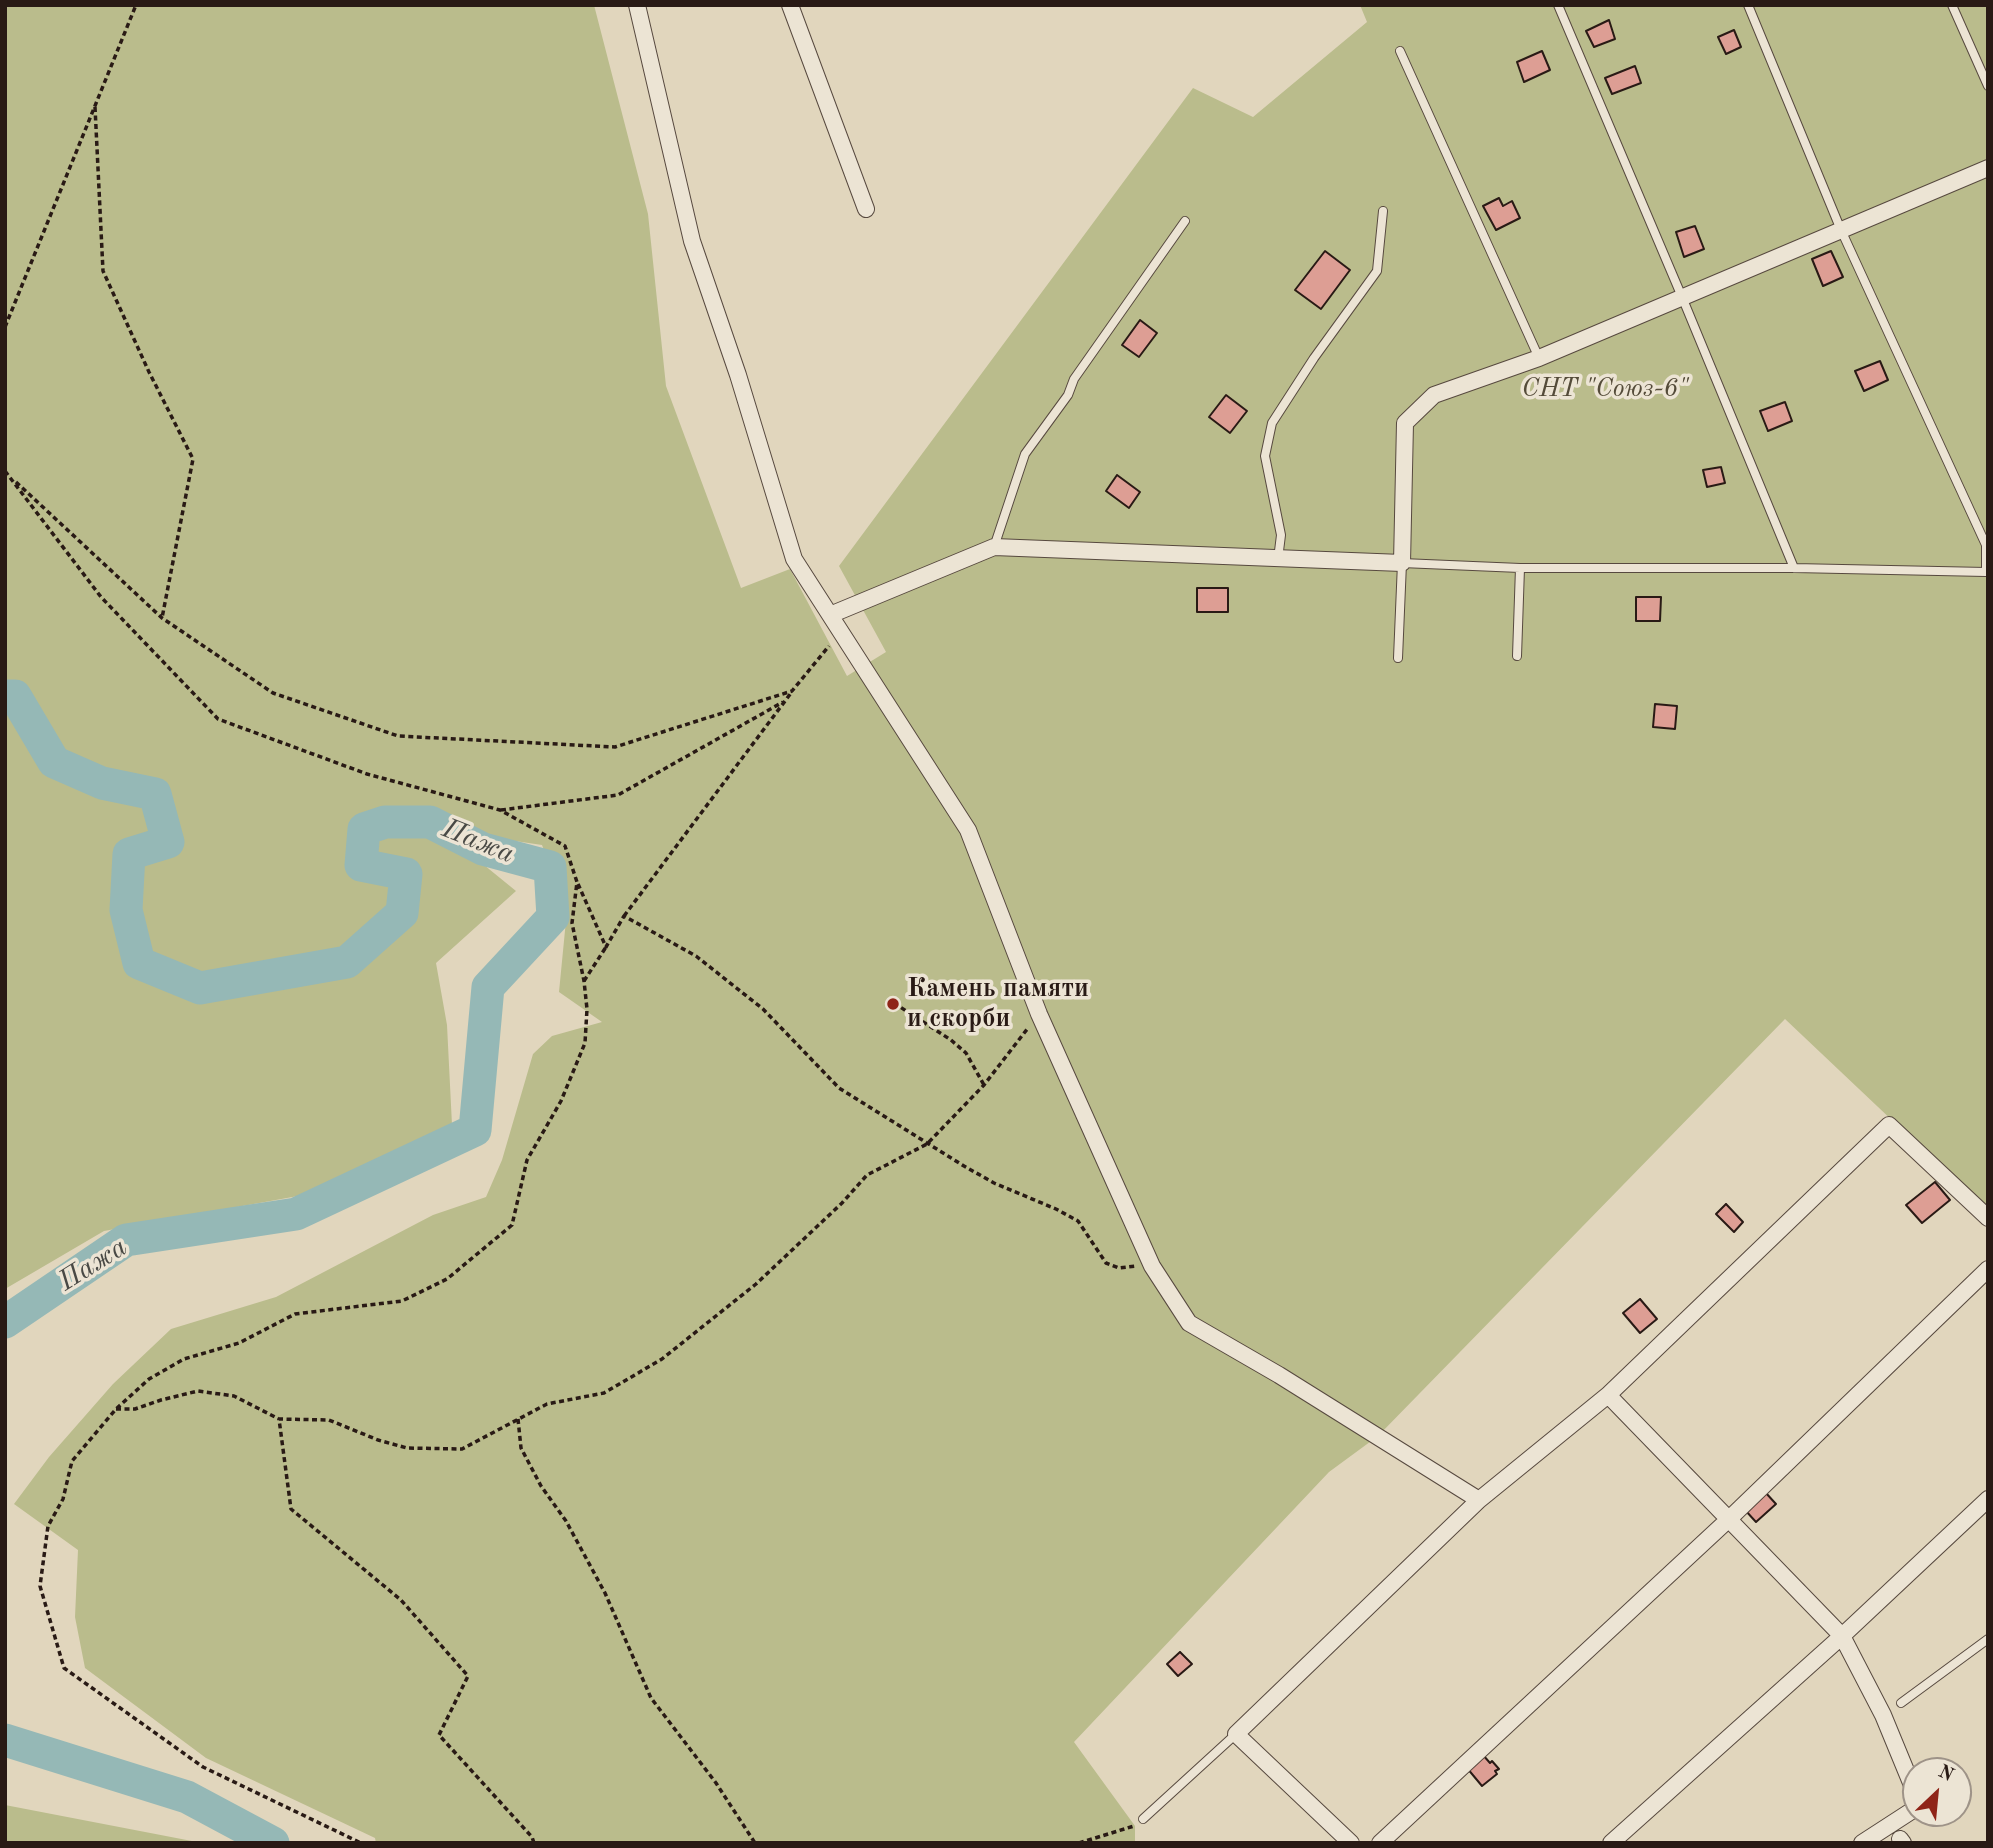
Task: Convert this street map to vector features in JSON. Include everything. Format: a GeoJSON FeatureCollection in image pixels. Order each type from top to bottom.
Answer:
{"type":"FeatureCollection","features":[{"type":"Feature","properties":{"kind":"street"},"geometry":{"type":"LineString","coordinates":[[637,5],[692,241],[738,375],[794,559],[968,830],[1039,1014],[1152,1266],[1189,1323],[1290,1382],[1479,1500]]}},
{"type":"Feature","properties":{"kind":"street"},"geometry":{"type":"LineString","coordinates":[[790,5],[866,209]]}},
{"type":"Feature","properties":{"kind":"street"},"geometry":{"type":"LineString","coordinates":[[830,615],[994,547],[1402,562],[1405,423],[1434,395],[1539,358],[1988,168]]}},
{"type":"Feature","properties":{"kind":"street"},"geometry":{"type":"LineString","coordinates":[[1351,1843],[1236,1734],[1479,1500],[1608,1395],[1889,1125],[1988,1218]]}},
{"type":"Feature","properties":{"kind":"street"},"geometry":{"type":"LineString","coordinates":[[1380,1843],[1729,1519],[1988,1269]]}},
{"type":"Feature","properties":{"kind":"street"},"geometry":{"type":"LineString","coordinates":[[1608,1395],[1842,1636],[1883,1715],[1902,1761]]}},
{"type":"Feature","properties":{"kind":"street"},"geometry":{"type":"LineString","coordinates":[[1611,1843],[1842,1636],[1988,1499]]}},
{"type":"Feature","properties":{"kind":"street"},"geometry":{"type":"LineString","coordinates":[[1862,1843],[1902,1817]]}},
{"type":"Feature","properties":{"kind":"lane"},"geometry":{"type":"LineString","coordinates":[[1558,5],[1794,568]]}},
{"type":"Feature","properties":{"kind":"lane"},"geometry":{"type":"LineString","coordinates":[[1398,658],[1402,562],[1520,568],[1794,568],[1986,572],[1986,545],[1841,230],[1748,5]]}},
{"type":"Feature","properties":{"kind":"lane"},"geometry":{"type":"LineString","coordinates":[[1952,5],[1988,86]]}},
{"type":"Feature","properties":{"kind":"lane"},"geometry":{"type":"LineString","coordinates":[[1400,51],[1539,358]]}},
{"type":"Feature","properties":{"kind":"lane"},"geometry":{"type":"LineString","coordinates":[[1278,558],[1281,535],[1265,456],[1272,423],[1314,358],[1377,271],[1383,211]]}},
{"type":"Feature","properties":{"kind":"lane"},"geometry":{"type":"LineString","coordinates":[[994,547],[1025,454],[1185,221]]}},
{"type":"Feature","properties":{"kind":"lane"},"geometry":{"type":"LineString","coordinates":[[1517,656],[1520,568]]}},
{"type":"Feature","properties":{"kind":"lane"},"geometry":{"type":"LineString","coordinates":[[1901,1703],[1988,1639]]}},
{"type":"Feature","properties":{"kind":"lane"},"geometry":{"type":"LineString","coordinates":[[1143,1819],[1236,1734]]}},
{"type":"Feature","properties":{"kind":"path"},"geometry":{"type":"LineString","coordinates":[[5,327],[136,6]]}},
{"type":"Feature","properties":{"kind":"path"},"geometry":{"type":"LineString","coordinates":[[95,107],[103,271],[149,372],[193,459],[162,618]]}},
{"type":"Feature","properties":{"kind":"path"},"geometry":{"type":"LineString","coordinates":[[5,471],[100,597],[218,719],[367,774],[500,810],[565,846],[577,883],[606,947]]}},
{"type":"Feature","properties":{"kind":"path"},"geometry":{"type":"LineString","coordinates":[[9,476],[162,618],[273,692],[397,736],[615,747],[792,691]]}},
{"type":"Feature","properties":{"kind":"path"},"geometry":{"type":"LineString","coordinates":[[584,981],[624,916],[792,691],[841,632]]}},
{"type":"Feature","properties":{"kind":"path"},"geometry":{"type":"LineString","coordinates":[[500,810],[618,795],[785,701]]}},
{"type":"Feature","properties":{"kind":"path"},"geometry":{"type":"LineString","coordinates":[[361,1843],[204,1767],[64,1668],[40,1586],[48,1526],[63,1499],[72,1461],[116,1409],[149,1379],[184,1359],[239,1343],[295,1314],[402,1301],[447,1279],[512,1225],[527,1160],[561,1101],[585,1043],[587,1009],[584,981],[572,923],[577,883]]}},
{"type":"Feature","properties":{"kind":"path"},"geometry":{"type":"LineString","coordinates":[[624,916],[696,956],[764,1009],[839,1088],[995,1183],[1078,1221],[1106,1263],[1119,1268],[1152,1266]]}},
{"type":"Feature","properties":{"kind":"path"},"geometry":{"type":"LineString","coordinates":[[894,1003],[951,1040],[966,1053],[984,1085]]}},
{"type":"Feature","properties":{"kind":"path"},"geometry":{"type":"LineString","coordinates":[[116,1409],[135,1409],[198,1391],[234,1396],[279,1419],[330,1420],[378,1440],[407,1448],[462,1449],[547,1404],[604,1393],[662,1359],[756,1284],[842,1203],[867,1175],[927,1144],[984,1085],[1039,1014]]}},
{"type":"Feature","properties":{"kind":"path"},"geometry":{"type":"LineString","coordinates":[[279,1419],[290,1509],[401,1600],[468,1676],[439,1735],[532,1837],[534,1843]]}},
{"type":"Feature","properties":{"kind":"path"},"geometry":{"type":"LineString","coordinates":[[518,1419],[522,1448],[541,1486],[566,1521],[605,1592],[651,1698],[716,1783],[755,1843]]}},
{"type":"Feature","properties":{"kind":"path"},"geometry":{"type":"LineString","coordinates":[[1079,1843],[1135,1826]]}},
{"type":"Feature","properties":{"kind":"green space","name":"СНТ \"Союз-6\""},"geometry":{"type":"Polygon","coordinates":[[[5,5],[594,5],[648,214],[666,386],[741,588],[790,569],[847,676],[886,652],[839,566],[1193,88],[1253,117],[1367,22],[1360,5],[1988,5],[1988,1211],[1785,1019],[1378,1436],[1329,1472],[1074,1742],[1135,1826],[1135,1843],[376,1843],[375,1838],[206,1758],[85,1668],[75,1617],[78,1550],[14,1504],[49,1457],[113,1384],[171,1329],[276,1297],[433,1215],[486,1197],[502,1160],[533,1054],[552,1036],[602,1022],[559,992],[567,910],[542,845],[441,830],[516,891],[436,963],[447,1025],[452,1125],[298,1196],[104,1231],[5,1289],[5,5]]]}},
{"type":"Feature","properties":{"kind":"green space"},"geometry":{"type":"Polygon","coordinates":[[[5,1805],[197,1842],[200,1843],[5,1843],[5,1805]]]}},
{"type":"Feature","properties":{"kind":"building"},"geometry":{"type":"Polygon","coordinates":[[[1609,20],[1615,39],[1594,47],[1586,31],[1609,20]]]}},
{"type":"Feature","properties":{"kind":"building"},"geometry":{"type":"Polygon","coordinates":[[[1734,30],[1741,47],[1726,54],[1718,37],[1734,30]]]}},
{"type":"Feature","properties":{"kind":"building"},"geometry":{"type":"Polygon","coordinates":[[[1542,51],[1550,70],[1524,82],[1517,62],[1542,51]]]}},
{"type":"Feature","properties":{"kind":"building"},"geometry":{"type":"Polygon","coordinates":[[[1635,66],[1641,83],[1612,94],[1605,78],[1635,66]]]}},
{"type":"Feature","properties":{"kind":"building"},"geometry":{"type":"Polygon","coordinates":[[[1499,198],[1503,206],[1512,201],[1520,218],[1496,230],[1483,206],[1499,198]]]}},
{"type":"Feature","properties":{"kind":"building"},"geometry":{"type":"Polygon","coordinates":[[[1695,226],[1704,249],[1684,257],[1676,232],[1695,226]]]}},
{"type":"Feature","properties":{"kind":"building"},"geometry":{"type":"Polygon","coordinates":[[[1325,251],[1350,270],[1321,309],[1295,290],[1325,251]]]}},
{"type":"Feature","properties":{"kind":"building"},"geometry":{"type":"Polygon","coordinates":[[[1831,251],[1843,277],[1823,286],[1812,259],[1831,251]]]}},
{"type":"Feature","properties":{"kind":"building"},"geometry":{"type":"Polygon","coordinates":[[[1140,320],[1157,333],[1139,357],[1122,345],[1140,320]]]}},
{"type":"Feature","properties":{"kind":"building"},"geometry":{"type":"Polygon","coordinates":[[[1880,361],[1888,380],[1864,391],[1855,371],[1880,361]]]}},
{"type":"Feature","properties":{"kind":"building"},"geometry":{"type":"Polygon","coordinates":[[[1226,395],[1247,411],[1230,433],[1209,417],[1226,395]]]}},
{"type":"Feature","properties":{"kind":"building"},"geometry":{"type":"Polygon","coordinates":[[[1785,402],[1792,421],[1768,431],[1760,411],[1785,402]]]}},
{"type":"Feature","properties":{"kind":"building"},"geometry":{"type":"Polygon","coordinates":[[[1721,467],[1725,483],[1707,487],[1703,470],[1721,467]]]}},
{"type":"Feature","properties":{"kind":"building"},"geometry":{"type":"Polygon","coordinates":[[[1117,475],[1140,492],[1129,508],[1106,491],[1117,475]]]}},
{"type":"Feature","properties":{"kind":"building"},"geometry":{"type":"Polygon","coordinates":[[[1197,588],[1228,588],[1228,612],[1197,612],[1197,588]]]}},
{"type":"Feature","properties":{"kind":"building"},"geometry":{"type":"Polygon","coordinates":[[[1636,597],[1661,597],[1660,621],[1636,621],[1636,597]]]}},
{"type":"Feature","properties":{"kind":"building"},"geometry":{"type":"Polygon","coordinates":[[[1655,704],[1677,706],[1675,729],[1653,727],[1655,704]]]}},
{"type":"Feature","properties":{"kind":"building"},"geometry":{"type":"Polygon","coordinates":[[[1935,1182],[1950,1200],[1922,1223],[1906,1205],[1935,1182]]]}},
{"type":"Feature","properties":{"kind":"building"},"geometry":{"type":"Polygon","coordinates":[[[1726,1204],[1743,1222],[1734,1232],[1716,1214],[1726,1204]]]}},
{"type":"Feature","properties":{"kind":"building"},"geometry":{"type":"Polygon","coordinates":[[[1640,1299],[1657,1319],[1640,1333],[1623,1313],[1640,1299]]]}},
{"type":"Feature","properties":{"kind":"building"},"geometry":{"type":"Polygon","coordinates":[[[1765,1492],[1776,1504],[1756,1522],[1745,1510],[1765,1492]]]}},
{"type":"Feature","properties":{"kind":"building"},"geometry":{"type":"Polygon","coordinates":[[[1180,1652],[1192,1664],[1178,1676],[1167,1664],[1180,1652]]]}},
{"type":"Feature","properties":{"kind":"building"},"geometry":{"type":"Polygon","coordinates":[[[1483,1755],[1499,1769],[1495,1771],[1497,1774],[1482,1786],[1467,1768],[1483,1755]]]}},
{"type":"Feature","properties":{"kind":"waterway","name":"Пажа"},"geometry":{"type":"LineString","coordinates":[[5,696],[15,696],[54,762],[102,783],[155,794],[168,842],[129,854],[126,910],[139,963],[200,988],[347,962],[402,913],[406,874],[361,865],[364,829],[385,822],[430,822],[483,849],[550,867],[553,917],[488,987],[475,1130],[296,1214],[126,1240],[5,1322]]}},
{"type":"Feature","properties":{"kind":"waterway","name":"Пажа"},"geometry":{"type":"LineString","coordinates":[[5,1740],[187,1797],[273,1843]]}},
{"type":"Feature","properties":{"kind":"place","name":"Камень памяти и скорби"},"geometry":{"type":"Point","coordinates":[893,1004]}}]}
